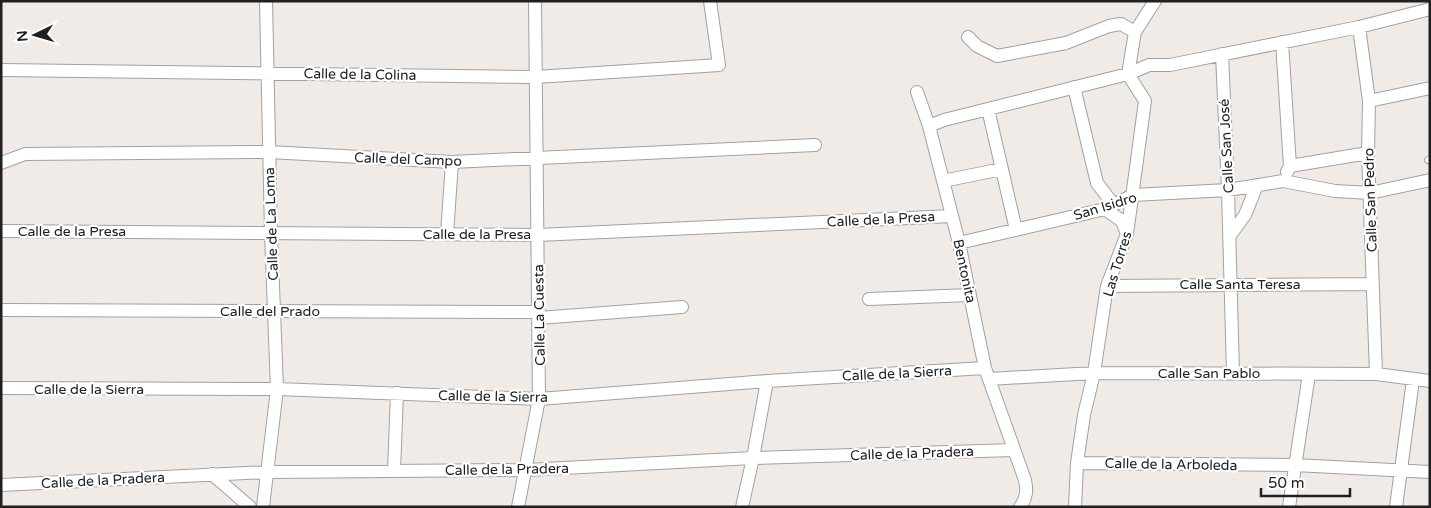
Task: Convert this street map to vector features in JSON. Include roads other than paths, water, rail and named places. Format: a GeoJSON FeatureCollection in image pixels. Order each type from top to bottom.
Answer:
{"type":"FeatureCollection","features":[{"type":"Feature","properties":{"kind":"street","name":"Calle de La Loma"},"geometry":{"type":"LineString","coordinates":[[263,507],[277,389],[271,232],[266,1]]}},
{"type":"Feature","properties":{"kind":"street","name":"Calle La Cuesta"},"geometry":{"type":"LineString","coordinates":[[518,507],[539,399],[535,1]]}},
{"type":"Feature","properties":{"kind":"street","name":"Calle de la Colina"},"geometry":{"type":"LineString","coordinates":[[1,70],[536,77],[719,66],[710,1]]}},
{"type":"Feature","properties":{"kind":"street"},"geometry":{"type":"LineString","coordinates":[[1128,74],[1135,32],[1155,1]]}},
{"type":"Feature","properties":{"kind":"street"},"geometry":{"type":"LineString","coordinates":[[929,126],[944,120],[1128,74],[1149,65],[1170,65],[1359,27],[1430,10]]}},
{"type":"Feature","properties":{"kind":"street"},"geometry":{"type":"LineString","coordinates":[[968,37],[977,46],[997,56],[1066,43],[1108,26],[1121,24],[1135,32]]}},
{"type":"Feature","properties":{"kind":"street","name":"Calle San Pedro"},"geometry":{"type":"LineString","coordinates":[[1359,27],[1369,101],[1368,153],[1376,374]]}},
{"type":"Feature","properties":{"kind":"street"},"geometry":{"type":"LineString","coordinates":[[1282,42],[1290,166],[1283,181]]}},
{"type":"Feature","properties":{"kind":"street","name":"Calle San José"},"geometry":{"type":"LineString","coordinates":[[1222,54],[1233,374]]}},
{"type":"Feature","properties":{"kind":"street","name":"Las Torres"},"geometry":{"type":"LineString","coordinates":[[1074,505],[1077,463],[1084,415],[1094,373],[1107,286],[1127,234],[1145,101],[1128,74]]}},
{"type":"Feature","properties":{"kind":"street"},"geometry":{"type":"LineString","coordinates":[[1074,87],[1097,183],[1109,206],[1122,221],[1127,234]]}},
{"type":"Feature","properties":{"kind":"street"},"geometry":{"type":"LineString","coordinates":[[1369,101],[1430,88]]}},
{"type":"Feature","properties":{"kind":"street","name":"Bentonita"},"geometry":{"type":"LineString","coordinates":[[917,92],[929,126],[960,243],[987,373],[1025,480],[1027,491],[1024,502],[1020,507]]}},
{"type":"Feature","properties":{"kind":"street"},"geometry":{"type":"LineString","coordinates":[[988,109],[1016,230]]}},
{"type":"Feature","properties":{"kind":"street","name":"Calle del Campo"},"geometry":{"type":"LineString","coordinates":[[1,163],[26,154],[269,152],[452,162],[815,145]]}},
{"type":"Feature","properties":{"kind":"street"},"geometry":{"type":"LineString","coordinates":[[1290,166],[1368,153]]}},
{"type":"Feature","properties":{"kind":"street"},"geometry":{"type":"LineString","coordinates":[[447,234],[452,162]]}},
{"type":"Feature","properties":{"kind":"street"},"geometry":{"type":"LineString","coordinates":[[943,181],[1002,169]]}},
{"type":"Feature","properties":{"kind":"street","name":"San Isidro"},"geometry":{"type":"LineString","coordinates":[[960,243],[1109,206],[1133,195],[1228,190],[1283,181],[1335,191],[1370,193],[1430,180]]}},
{"type":"Feature","properties":{"kind":"street","name":"Calle San José"},"geometry":{"type":"LineString","coordinates":[[1229,237],[1245,216],[1257,185]]}},
{"type":"Feature","properties":{"kind":"street","name":"Calle de la Presa"},"geometry":{"type":"LineString","coordinates":[[1,231],[538,235],[952,216]]}},
{"type":"Feature","properties":{"kind":"street","name":"Calle Santa Teresa"},"geometry":{"type":"LineString","coordinates":[[1107,286],[1373,284]]}},
{"type":"Feature","properties":{"kind":"street"},"geometry":{"type":"LineString","coordinates":[[869,299],[970,295]]}},
{"type":"Feature","properties":{"kind":"street","name":"Calle del Prado"},"geometry":{"type":"LineString","coordinates":[[1,310],[274,311],[539,315],[682,307]]}},
{"type":"Feature","properties":{"kind":"street","name":"Calle San Pablo"},"geometry":{"type":"LineString","coordinates":[[987,373],[1376,374],[1430,381]]}},
{"type":"Feature","properties":{"kind":"street","name":"Calle de la Sierra"},"geometry":{"type":"LineString","coordinates":[[1,388],[277,389],[539,399],[767,381],[987,373]]}},
{"type":"Feature","properties":{"kind":"street"},"geometry":{"type":"LineString","coordinates":[[1289,507],[1309,374]]}},
{"type":"Feature","properties":{"kind":"street"},"geometry":{"type":"LineString","coordinates":[[1396,507],[1413,380]]}},
{"type":"Feature","properties":{"kind":"street"},"geometry":{"type":"LineString","coordinates":[[742,507],[767,381]]}},
{"type":"Feature","properties":{"kind":"street"},"geometry":{"type":"LineString","coordinates":[[394,471],[396,394]]}},
{"type":"Feature","properties":{"kind":"street","name":"Calle de la Pradera"},"geometry":{"type":"LineString","coordinates":[[1,484],[268,472],[526,470],[753,458],[1014,450]]}},
{"type":"Feature","properties":{"kind":"street","name":"Calle de la Arboleda"},"geometry":{"type":"LineString","coordinates":[[1077,463],[1295,465],[1401,472],[1430,472]]}},
{"type":"Feature","properties":{"kind":"street"},"geometry":{"type":"LineString","coordinates":[[212,474],[250,507]]}}]}
